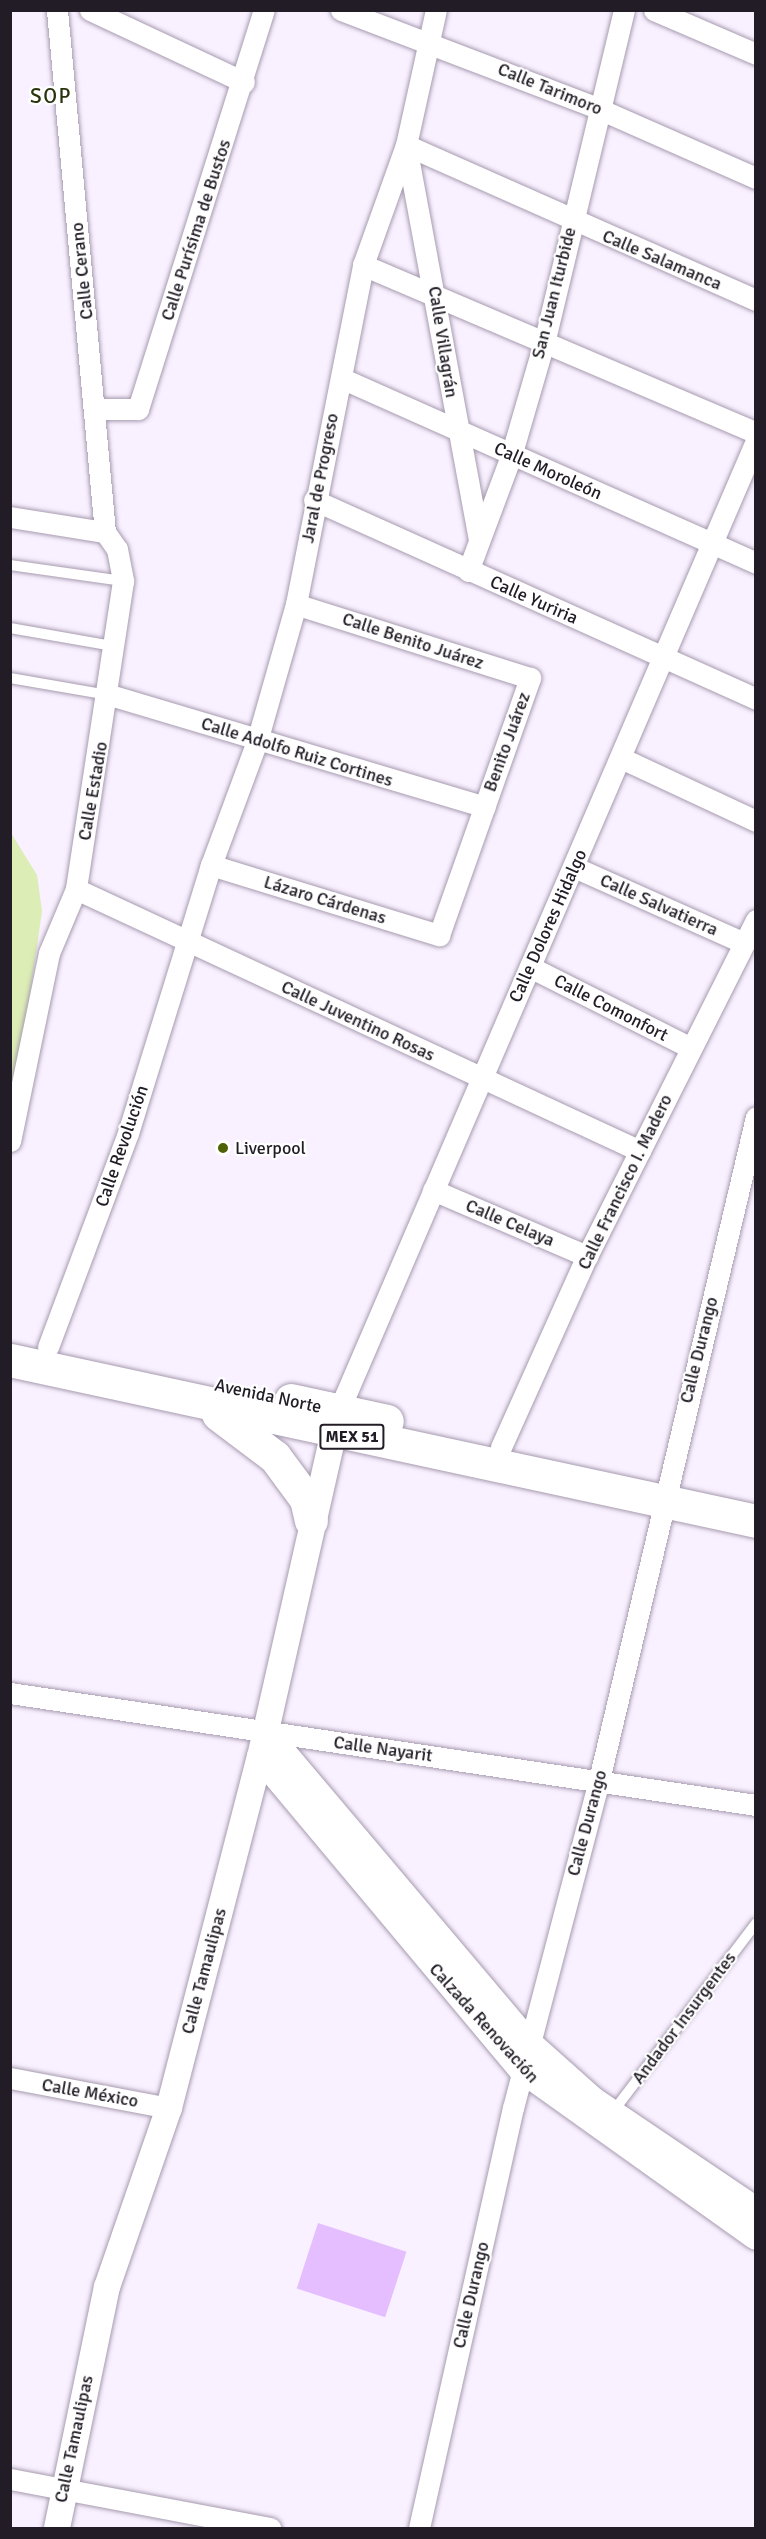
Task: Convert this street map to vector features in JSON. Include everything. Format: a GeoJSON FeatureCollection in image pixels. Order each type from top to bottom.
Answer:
{"type":"FeatureCollection","features":[{"type":"Feature","properties":{"kind":"main road","name":"Avenida Norte"},"geometry":{"type":"LineString","coordinates":[[10,1340],[48,1347],[337,1422],[666,1489]]}},
{"type":"Feature","properties":{"kind":"main road"},"geometry":{"type":"LineString","coordinates":[[10,1348],[48,1347]]}},
{"type":"Feature","properties":{"kind":"main road","name":"Avenida Norte"},"geometry":{"type":"LineString","coordinates":[[10,1360],[189,1400],[501,1447],[666,1489]]}},
{"type":"Feature","properties":{"kind":"main road"},"geometry":{"type":"LineString","coordinates":[[189,1400],[238,1424],[275,1457],[306,1499],[311,1520]]}},
{"type":"Feature","properties":{"kind":"main road","name":"MEX 51"},"geometry":{"type":"LineString","coordinates":[[666,1489],[756,1499]]}},
{"type":"Feature","properties":{"kind":"main road","name":"MEX 51"},"geometry":{"type":"LineString","coordinates":[[666,1489],[756,1521]]}},
{"type":"Feature","properties":{"kind":"street","name":"Calle Cerano"},"geometry":{"type":"LineString","coordinates":[[57,10],[96,409],[105,532]]}},
{"type":"Feature","properties":{"kind":"street"},"geometry":{"type":"LineString","coordinates":[[90,10],[244,82]]}},
{"type":"Feature","properties":{"kind":"street","name":"Calle Purísima de Bustos"},"geometry":{"type":"LineString","coordinates":[[96,409],[138,409],[244,82],[264,10]]}},
{"type":"Feature","properties":{"kind":"street","name":"Calle Tarimoro"},"geometry":{"type":"LineString","coordinates":[[341,10],[428,40],[597,108],[756,178]]}},
{"type":"Feature","properties":{"kind":"street","name":"Jaral de Progreso"},"geometry":{"type":"LineString","coordinates":[[188,942],[211,865],[257,741],[296,604],[314,500],[363,264],[406,145],[435,10]]}},
{"type":"Feature","properties":{"kind":"street","name":"San Juan Iturbide"},"geometry":{"type":"LineString","coordinates":[[468,571],[511,456],[544,339],[597,108],[624,10]]}},
{"type":"Feature","properties":{"kind":"street"},"geometry":{"type":"LineString","coordinates":[[654,10],[756,54]]}},
{"type":"Feature","properties":{"kind":"street","name":"Calle Salamanca"},"geometry":{"type":"LineString","coordinates":[[406,145],[572,221],[756,300]]}},
{"type":"Feature","properties":{"kind":"street","name":"Calle Villagrán"},"geometry":{"type":"LineString","coordinates":[[406,145],[435,293],[457,431],[479,538]]}},
{"type":"Feature","properties":{"kind":"street"},"geometry":{"type":"LineString","coordinates":[[363,264],[544,339],[756,433]]}},
{"type":"Feature","properties":{"kind":"street","name":"Calle Moroleón"},"geometry":{"type":"LineString","coordinates":[[341,378],[511,456],[715,543],[756,563]]}},
{"type":"Feature","properties":{"kind":"street","name":"Calle Dolores Hidalgo"},"geometry":{"type":"LineString","coordinates":[[337,1422],[433,1190],[715,543],[756,441]]}},
{"type":"Feature","properties":{"kind":"street","name":"Calle Yuriria"},"geometry":{"type":"LineString","coordinates":[[314,500],[756,699]]}},
{"type":"Feature","properties":{"kind":"street"},"geometry":{"type":"LineString","coordinates":[[10,517],[105,532]]}},
{"type":"Feature","properties":{"kind":"street","name":"Calle Estadio"},"geometry":{"type":"LineString","coordinates":[[10,1141],[49,953],[76,889],[110,695],[113,646],[123,581],[117,549],[105,532]]}},
{"type":"Feature","properties":{"kind":"street","name":"Calle Benito Juárez"},"geometry":{"type":"LineString","coordinates":[[296,604],[530,678]]}},
{"type":"Feature","properties":{"kind":"street","name":"Benito Juárez"},"geometry":{"type":"LineString","coordinates":[[440,934],[530,678]]}},
{"type":"Feature","properties":{"kind":"street","name":"Calle Adolfo Ruiz Cortines"},"geometry":{"type":"LineString","coordinates":[[110,695],[257,741],[484,807]]}},
{"type":"Feature","properties":{"kind":"street"},"geometry":{"type":"LineString","coordinates":[[621,758],[756,821]]}},
{"type":"Feature","properties":{"kind":"street","name":"Lázaro Cárdenas"},"geometry":{"type":"LineString","coordinates":[[211,865],[440,934]]}},
{"type":"Feature","properties":{"kind":"street","name":"Calle Salvatierra"},"geometry":{"type":"LineString","coordinates":[[574,867],[744,943]]}},
{"type":"Feature","properties":{"kind":"street","name":"Calle Juventino Rosas"},"geometry":{"type":"LineString","coordinates":[[76,889],[640,1151]]}},
{"type":"Feature","properties":{"kind":"street","name":"Calle Francisco I. Madero"},"geometry":{"type":"LineString","coordinates":[[501,1447],[587,1256],[756,920]]}},
{"type":"Feature","properties":{"kind":"street","name":"Calle Revolución"},"geometry":{"type":"LineString","coordinates":[[48,1347],[128,1133],[188,942]]}},
{"type":"Feature","properties":{"kind":"street","name":"Calle Comonfort"},"geometry":{"type":"LineString","coordinates":[[530,967],[691,1048]]}},
{"type":"Feature","properties":{"kind":"street","name":"Calle Durango"},"geometry":{"type":"LineString","coordinates":[[419,2529],[522,2070],[599,1780],[666,1489],[756,1117]]}},
{"type":"Feature","properties":{"kind":"street","name":"Calle Celaya"},"geometry":{"type":"LineString","coordinates":[[433,1190],[587,1256]]}},
{"type":"Feature","properties":{"kind":"street","name":"Calle Tamaulipas"},"geometry":{"type":"LineString","coordinates":[[57,2529],[62,2488],[107,2288],[169,2108],[260,1757],[311,1520],[337,1422]]}},
{"type":"Feature","properties":{"kind":"street","name":"Calle Nayarit"},"geometry":{"type":"LineString","coordinates":[[10,1693],[756,1805]]}},
{"type":"Feature","properties":{"kind":"street","name":"Calzada Renovación"},"geometry":{"type":"LineString","coordinates":[[266,1732],[529,2043],[612,2113],[756,2210]]}},
{"type":"Feature","properties":{"kind":"street","name":"Calzada Renovación"},"geometry":{"type":"LineString","coordinates":[[260,1757],[522,2070],[756,2237]]}},
{"type":"Feature","properties":{"kind":"street","name":"Calle México"},"geometry":{"type":"LineString","coordinates":[[10,2079],[169,2108]]}},
{"type":"Feature","properties":{"kind":"street"},"geometry":{"type":"LineString","coordinates":[[10,2479],[270,2529]]}},
{"type":"Feature","properties":{"kind":"lane"},"geometry":{"type":"LineString","coordinates":[[10,565],[123,581]]}},
{"type":"Feature","properties":{"kind":"lane"},"geometry":{"type":"LineString","coordinates":[[10,628],[113,646]]}},
{"type":"Feature","properties":{"kind":"lane"},"geometry":{"type":"LineString","coordinates":[[10,678],[110,695]]}},
{"type":"Feature","properties":{"kind":"lane","name":"Andador Insurgentes"},"geometry":{"type":"LineString","coordinates":[[612,2113],[756,1923]]}},
{"type":"Feature","properties":{"kind":"green space"},"geometry":{"type":"Polygon","coordinates":[[[11,833],[37,875],[42,911],[11,1128],[11,833]]]}},
{"type":"Feature","properties":{"kind":"building"},"geometry":{"type":"Polygon","coordinates":[[[318,2223],[406,2252],[385,2317],[297,2289],[318,2223]]]}},
{"type":"Feature","properties":{"kind":"place","name":"Liverpool"},"geometry":{"type":"Point","coordinates":[223,1148]}},
{"type":"Feature","properties":{"kind":"district","name":"SOP"},"geometry":{"type":"Point","coordinates":[51,96]}}]}
